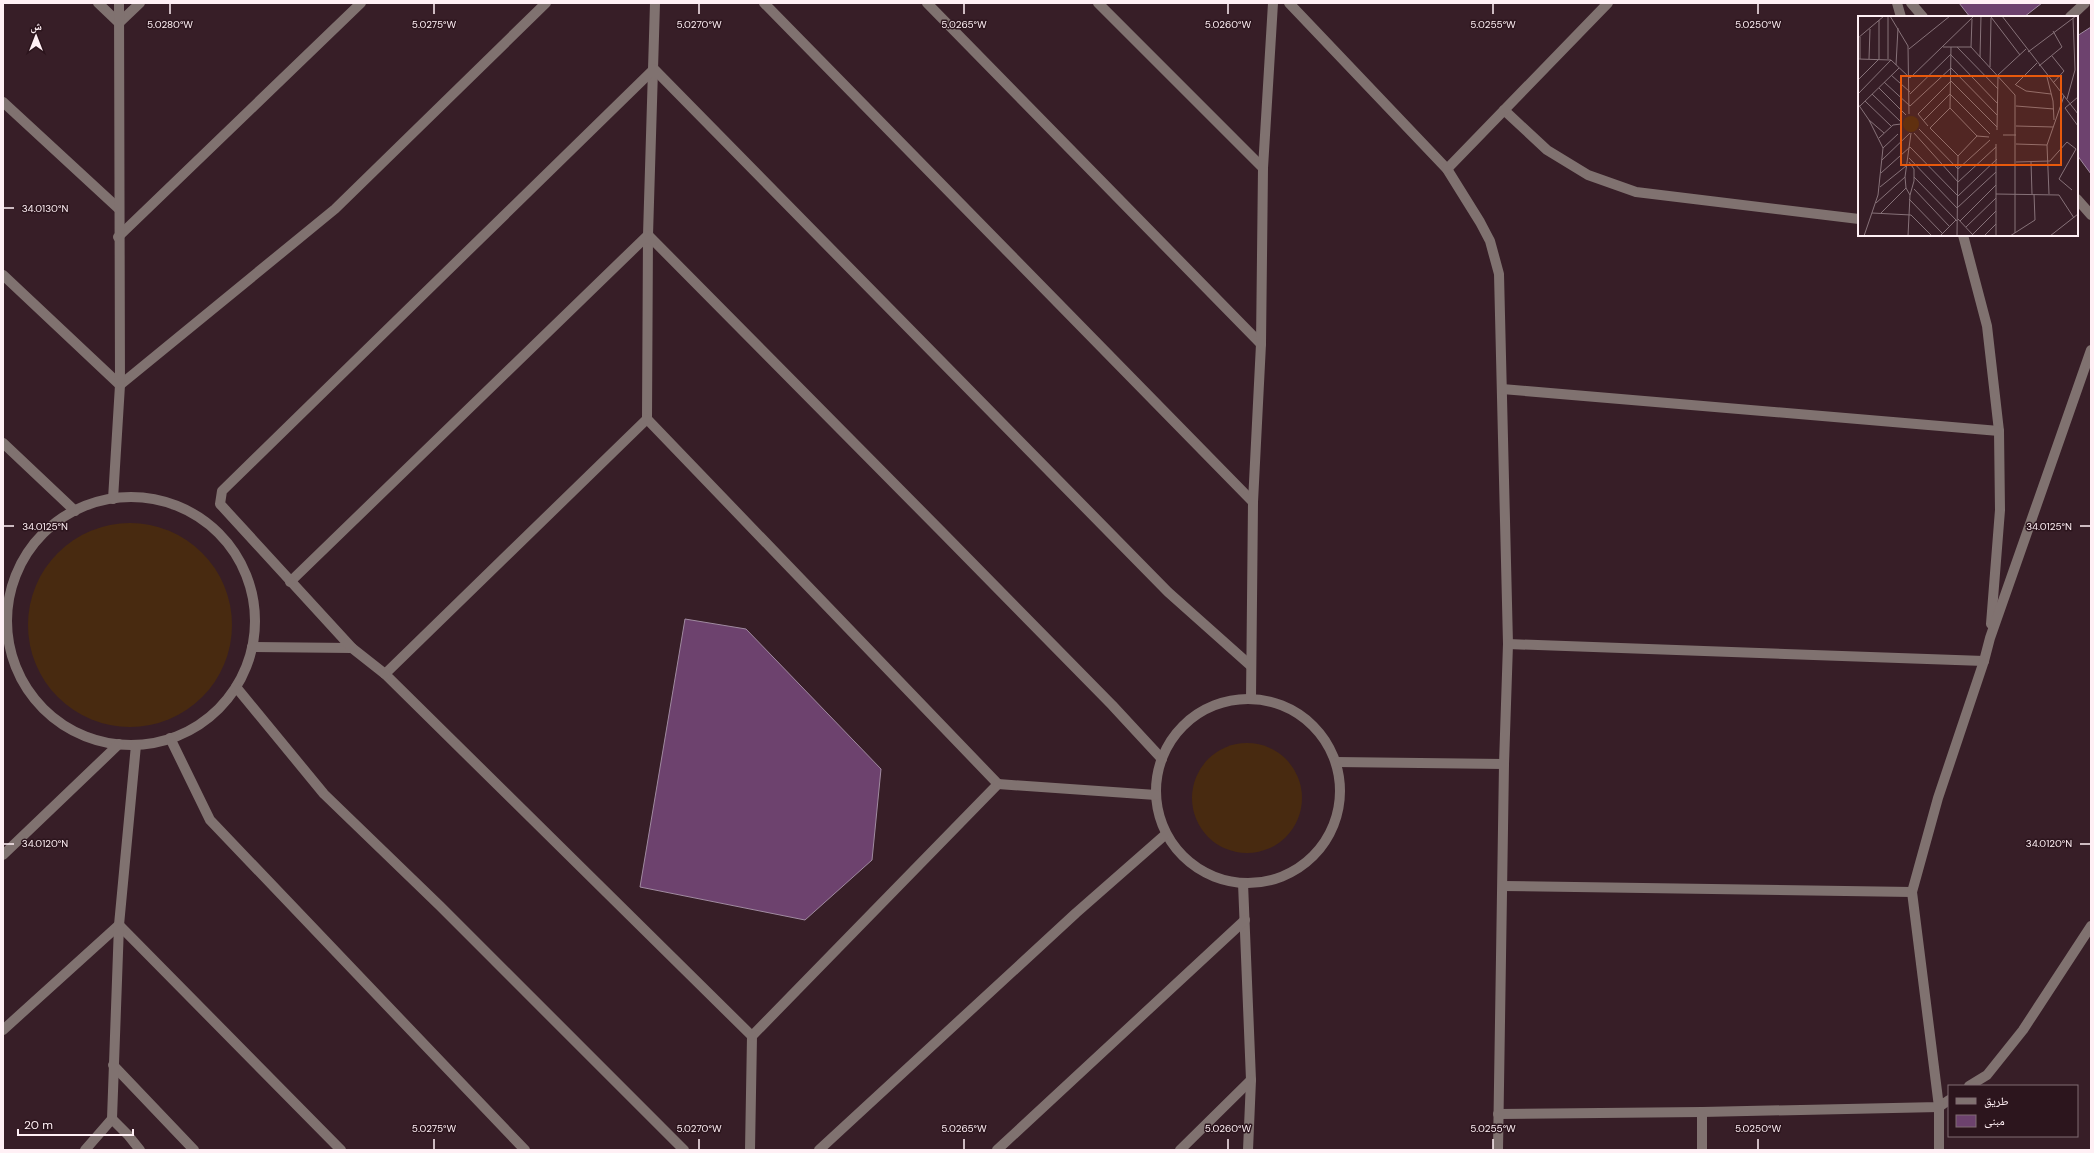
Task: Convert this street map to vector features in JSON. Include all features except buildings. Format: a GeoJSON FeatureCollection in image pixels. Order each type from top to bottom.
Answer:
{"type":"FeatureCollection","features":[{"type":"Feature","properties":{"kind":"street"},"geometry":{"type":"LineString","coordinates":[[98,3],[119,23]]}},
{"type":"Feature","properties":{"kind":"street"},"geometry":{"type":"LineString","coordinates":[[113,499],[120,385],[118,238],[119,3]]}},
{"type":"Feature","properties":{"kind":"street"},"geometry":{"type":"LineString","coordinates":[[119,23],[140,3]]}},
{"type":"Feature","properties":{"kind":"street"},"geometry":{"type":"LineString","coordinates":[[118,238],[361,3]]}},
{"type":"Feature","properties":{"kind":"street"},"geometry":{"type":"LineString","coordinates":[[120,385],[335,209],[546,3]]}},
{"type":"Feature","properties":{"kind":"street"},"geometry":{"type":"LineString","coordinates":[[655,3],[648,235],[647,419],[998,784],[1156,795]]}},
{"type":"Feature","properties":{"kind":"street"},"geometry":{"type":"LineString","coordinates":[[764,3],[1253,502]]}},
{"type":"Feature","properties":{"kind":"street"},"geometry":{"type":"LineString","coordinates":[[927,3],[1261,344]]}},
{"type":"Feature","properties":{"kind":"street"},"geometry":{"type":"LineString","coordinates":[[1098,3],[1263,168]]}},
{"type":"Feature","properties":{"kind":"street"},"geometry":{"type":"LineString","coordinates":[[1251,699],[1253,502],[1261,344],[1263,168],[1272,3]]}},
{"type":"Feature","properties":{"kind":"street"},"geometry":{"type":"LineString","coordinates":[[1289,3],[1447,169],[1490,241],[1499,274],[1508,644],[1504,764],[1498,1150]]}},
{"type":"Feature","properties":{"kind":"street"},"geometry":{"type":"LineString","coordinates":[[1447,169],[1608,3]]}},
{"type":"Feature","properties":{"kind":"street"},"geometry":{"type":"LineString","coordinates":[[1897,3],[1901,16]]}},
{"type":"Feature","properties":{"kind":"street"},"geometry":{"type":"LineString","coordinates":[[1911,3],[1922,16]]}},
{"type":"Feature","properties":{"kind":"street"},"geometry":{"type":"LineString","coordinates":[[2071,16],[2085,3]]}},
{"type":"Feature","properties":{"kind":"street"},"geometry":{"type":"LineString","coordinates":[[654,69],[222,491],[220,504],[352,648],[385,674],[752,1036]]}},
{"type":"Feature","properties":{"kind":"street"},"geometry":{"type":"LineString","coordinates":[[654,69],[1168,592],[1251,666]]}},
{"type":"Feature","properties":{"kind":"street"},"geometry":{"type":"LineString","coordinates":[[3,102],[119,209]]}},
{"type":"Feature","properties":{"kind":"street"},"geometry":{"type":"LineString","coordinates":[[1504,110],[1547,150],[1588,175],[1636,192],[1858,219]]}},
{"type":"Feature","properties":{"kind":"street"},"geometry":{"type":"LineString","coordinates":[[2078,200],[2091,215]]}},
{"type":"Feature","properties":{"kind":"street"},"geometry":{"type":"LineString","coordinates":[[290,582],[648,235]]}},
{"type":"Feature","properties":{"kind":"street"},"geometry":{"type":"LineString","coordinates":[[648,235],[1012,603],[1112,705],[1162,759]]}},
{"type":"Feature","properties":{"kind":"street"},"geometry":{"type":"LineString","coordinates":[[1963,236],[1987,326],[1999,431],[2000,510],[1990,638]]}},
{"type":"Feature","properties":{"kind":"street"},"geometry":{"type":"LineString","coordinates":[[3,275],[120,385]]}},
{"type":"Feature","properties":{"kind":"street"},"geometry":{"type":"LineString","coordinates":[[1939,1150],[1939,1106],[1912,892],[1938,798],[1984,661],[1990,638],[2091,350]]}},
{"type":"Feature","properties":{"kind":"street"},"geometry":{"type":"LineString","coordinates":[[1502,389],[1999,431]]}},
{"type":"Feature","properties":{"kind":"street"},"geometry":{"type":"LineString","coordinates":[[385,674],[647,419]]}},
{"type":"Feature","properties":{"kind":"street"},"geometry":{"type":"LineString","coordinates":[[3,443],[75,511]]}},
{"type":"Feature","properties":{"kind":"street"},"geometry":{"type":"LineString","coordinates":[[113,499],[150,499],[183,510],[203,521],[228,544],[240,562],[248,583],[253,604],[255,625],[252,647],[246,667],[236,687],[223,704],[207,719],[189,730],[170,738],[136,745],[99,741],[79,734],[62,724],[45,711],[20,679],[12,660],[5,620],[6,593],[33,545],[60,520],[75,511],[94,503],[113,499]]}},
{"type":"Feature","properties":{"kind":"street"},"geometry":{"type":"LineString","coordinates":[[1508,644],[1984,661]]}},
{"type":"Feature","properties":{"kind":"street"},"geometry":{"type":"LineString","coordinates":[[252,647],[352,648]]}},
{"type":"Feature","properties":{"kind":"street"},"geometry":{"type":"LineString","coordinates":[[236,687],[324,794],[440,906],[684,1150]]}},
{"type":"Feature","properties":{"kind":"street"},"geometry":{"type":"LineString","coordinates":[[1251,699],[1274,703],[1296,712],[1317,730],[1328,745],[1336,762],[1341,784],[1340,806],[1333,827],[1322,847],[1306,863],[1287,874],[1266,882],[1243,883],[1219,879],[1198,869],[1180,853],[1166,834],[1158,811],[1156,783],[1162,759],[1177,732],[1201,712],[1230,701],[1251,699]]}},
{"type":"Feature","properties":{"kind":"street"},"geometry":{"type":"LineString","coordinates":[[170,738],[210,820],[525,1150]]}},
{"type":"Feature","properties":{"kind":"street"},"geometry":{"type":"LineString","coordinates":[[3,855],[119,744]]}},
{"type":"Feature","properties":{"kind":"street"},"geometry":{"type":"LineString","coordinates":[[85,1150],[112,1119],[119,925],[136,745]]}},
{"type":"Feature","properties":{"kind":"street"},"geometry":{"type":"LineString","coordinates":[[1336,762],[1504,764]]}},
{"type":"Feature","properties":{"kind":"street"},"geometry":{"type":"LineString","coordinates":[[750,1150],[752,1036],[998,784]]}},
{"type":"Feature","properties":{"kind":"street"},"geometry":{"type":"LineString","coordinates":[[819,1150],[1076,913],[1166,834]]}},
{"type":"Feature","properties":{"kind":"street"},"geometry":{"type":"LineString","coordinates":[[1243,883],[1251,1080],[1248,1150]]}},
{"type":"Feature","properties":{"kind":"street"},"geometry":{"type":"LineString","coordinates":[[1503,886],[1912,892]]}},
{"type":"Feature","properties":{"kind":"street"},"geometry":{"type":"LineString","coordinates":[[997,1150],[1245,920]]}},
{"type":"Feature","properties":{"kind":"street"},"geometry":{"type":"LineString","coordinates":[[3,1030],[119,925]]}},
{"type":"Feature","properties":{"kind":"street"},"geometry":{"type":"LineString","coordinates":[[119,925],[341,1150]]}},
{"type":"Feature","properties":{"kind":"street"},"geometry":{"type":"LineString","coordinates":[[1971,1085],[1986,1075],[2022,1030],[2091,926]]}},
{"type":"Feature","properties":{"kind":"street"},"geometry":{"type":"LineString","coordinates":[[113,1065],[194,1150]]}},
{"type":"Feature","properties":{"kind":"street"},"geometry":{"type":"LineString","coordinates":[[1180,1150],[1251,1080]]}},
{"type":"Feature","properties":{"kind":"street"},"geometry":{"type":"LineString","coordinates":[[1498,1114],[1702,1112],[1939,1106],[1948,1101]]}},
{"type":"Feature","properties":{"kind":"street"},"geometry":{"type":"LineString","coordinates":[[1702,1112],[1702,1150]]}},
{"type":"Feature","properties":{"kind":"street"},"geometry":{"type":"LineString","coordinates":[[112,1119],[128,1134],[140,1150]]}},
{"type":"Feature","properties":{"kind":"shaded area"},"geometry":{"type":"Polygon","coordinates":[[[120,523],[140,523],[150,524],[169,530],[195,546],[209,560],[225,586],[231,605],[231,645],[225,664],[209,690],[195,704],[169,720],[160,723],[140,727],[120,727],[110,726],[91,720],[65,704],[51,690],[35,664],[32,655],[28,635],[28,615],[29,605],[35,586],[51,560],[65,546],[91,530],[100,527],[120,523]]]}},
{"type":"Feature","properties":{"kind":"shaded area"},"geometry":{"type":"Polygon","coordinates":[[[1247,743],[1268,747],[1286,759],[1298,777],[1302,798],[1298,819],[1286,837],[1268,849],[1247,853],[1226,849],[1208,837],[1196,819],[1192,798],[1196,777],[1208,759],[1226,747],[1247,743]]]}}]}
